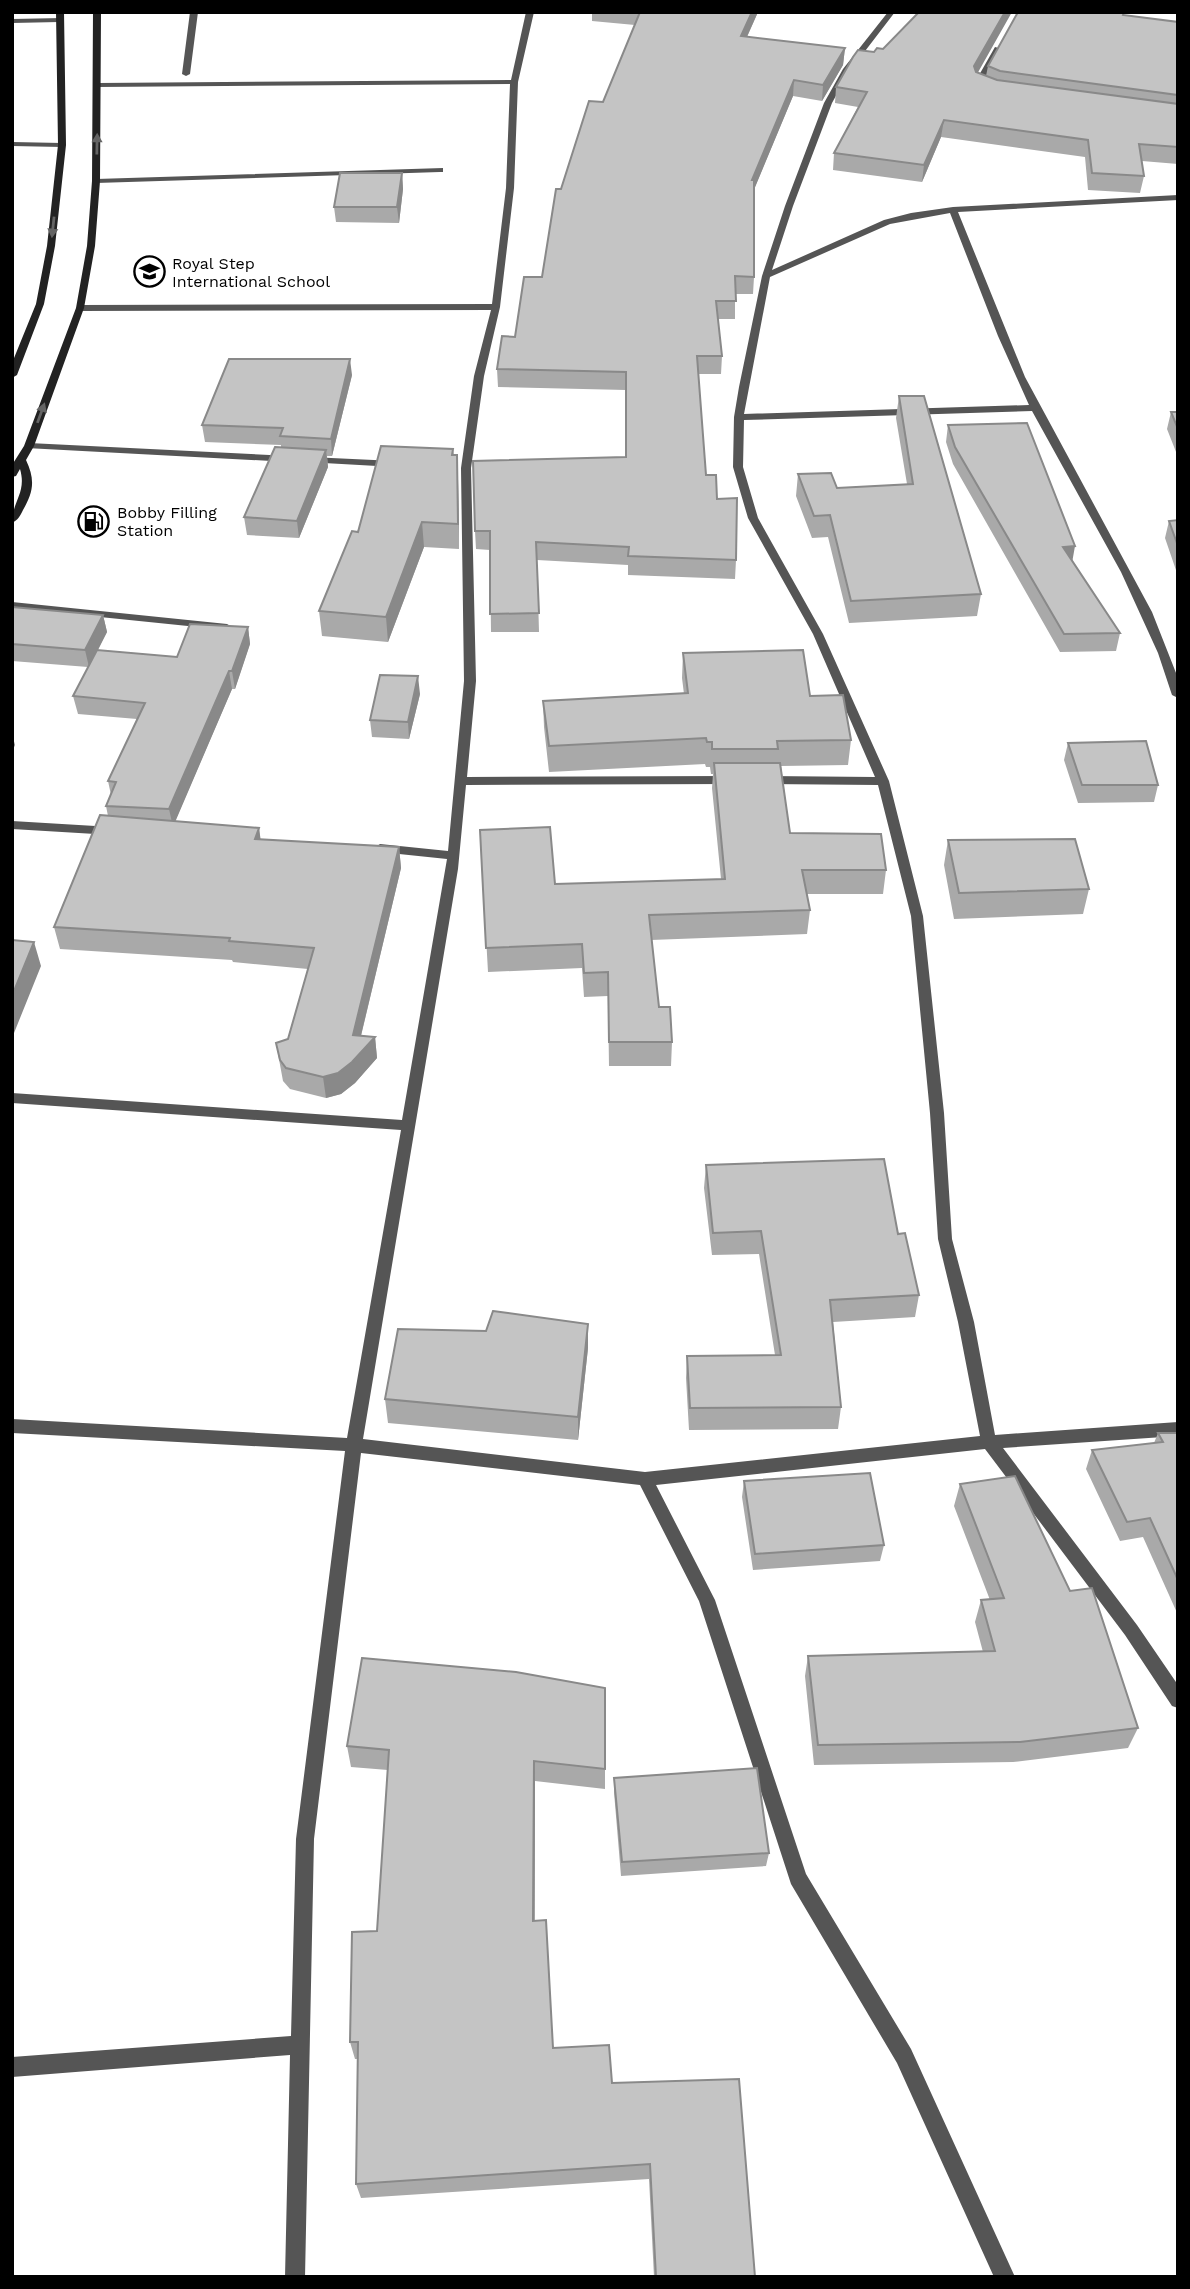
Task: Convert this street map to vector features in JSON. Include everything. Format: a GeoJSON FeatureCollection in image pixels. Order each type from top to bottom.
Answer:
{"type":"FeatureCollection","features":[{"type":"Feature","properties":{"kind":"main road"},"geometry":{"type":"LineString","coordinates":[[12,474],[29,446],[80,308],[91,246],[96,181],[97,12]]}},
{"type":"Feature","properties":{"kind":"main road"},"geometry":{"type":"LineString","coordinates":[[12,375],[15,360],[40,304],[51,246],[62,145],[59,16]]}},
{"type":"Feature","properties":{"kind":"main road"},"geometry":{"type":"LineString","coordinates":[[12,520],[30,488],[29,477],[21,460]]}},
{"type":"Feature","properties":{"kind":"street"},"geometry":{"type":"LineString","coordinates":[[186,74],[194,12]]}},
{"type":"Feature","properties":{"kind":"street"},"geometry":{"type":"LineString","coordinates":[[295,2277],[305,1839],[354,1445],[452,855],[470,681],[459,468],[496,307],[510,188],[514,82],[530,12]]}},
{"type":"Feature","properties":{"kind":"street"},"geometry":{"type":"LineString","coordinates":[[892,12],[846,71],[828,103],[766,276],[739,417],[738,467],[752,519],[818,634],[883,781],[917,916],[937,1113],[945,1239],[966,1322],[989,1442],[1131,1630],[1178,1700]]}},
{"type":"Feature","properties":{"kind":"street"},"geometry":{"type":"LineString","coordinates":[[12,21],[59,16]]}},
{"type":"Feature","properties":{"kind":"street"},"geometry":{"type":"LineString","coordinates":[[995,92],[978,84],[1005,36]]}},
{"type":"Feature","properties":{"kind":"street"},"geometry":{"type":"LineString","coordinates":[[98,85],[514,82]]}},
{"type":"Feature","properties":{"kind":"street"},"geometry":{"type":"LineString","coordinates":[[12,144],[62,145]]}},
{"type":"Feature","properties":{"kind":"street"},"geometry":{"type":"LineString","coordinates":[[96,181],[440,170]]}},
{"type":"Feature","properties":{"kind":"street"},"geometry":{"type":"LineString","coordinates":[[766,276],[887,222],[953,210],[1178,197]]}},
{"type":"Feature","properties":{"kind":"street"},"geometry":{"type":"LineString","coordinates":[[953,210],[1020,377],[1108,536],[1169,664],[1178,695]]}},
{"type":"Feature","properties":{"kind":"street"},"geometry":{"type":"LineString","coordinates":[[80,308],[496,307]]}},
{"type":"Feature","properties":{"kind":"street"},"geometry":{"type":"LineString","coordinates":[[739,417],[1037,408]]}},
{"type":"Feature","properties":{"kind":"street"},"geometry":{"type":"LineString","coordinates":[[29,446],[411,465]]}},
{"type":"Feature","properties":{"kind":"street"},"geometry":{"type":"LineString","coordinates":[[12,605],[245,628]]}},
{"type":"Feature","properties":{"kind":"street"},"geometry":{"type":"LineString","coordinates":[[460,781],[883,781]]}},
{"type":"Feature","properties":{"kind":"street"},"geometry":{"type":"LineString","coordinates":[[12,825],[123,831]]}},
{"type":"Feature","properties":{"kind":"street"},"geometry":{"type":"LineString","coordinates":[[369,848],[452,855]]}},
{"type":"Feature","properties":{"kind":"street"},"geometry":{"type":"LineString","coordinates":[[12,1098],[406,1125]]}},
{"type":"Feature","properties":{"kind":"street"},"geometry":{"type":"LineString","coordinates":[[12,1426],[354,1445],[645,1479],[989,1442],[1178,1429]]}},
{"type":"Feature","properties":{"kind":"street"},"geometry":{"type":"LineString","coordinates":[[645,1479],[661,1516],[707,1600],[798,1878],[904,2056],[1005,2277]]}},
{"type":"Feature","properties":{"kind":"street"},"geometry":{"type":"LineString","coordinates":[[12,2067],[299,2045]]}},
{"type":"Feature","properties":{"kind":"building"},"geometry":{"type":"Polygon","coordinates":[[[640,12],[752,12],[741,36],[845,48],[823,85],[794,80],[752,180],[754,277],[735,276],[736,301],[716,301],[722,356],[697,356],[706,475],[716,475],[717,499],[737,498],[736,560],[628,556],[629,547],[536,542],[539,613],[490,614],[490,531],[475,531],[473,461],[626,457],[626,372],[497,369],[502,336],[515,337],[524,277],[542,277],[556,189],[561,189],[589,101],[603,102],[640,12]]]}},
{"type":"Feature","properties":{"kind":"building"},"geometry":{"type":"Polygon","coordinates":[[[919,12],[1005,12],[974,66],[976,72],[997,80],[1178,104],[1178,147],[1139,144],[1144,176],[1092,173],[1088,140],[944,120],[924,165],[834,153],[867,92],[836,87],[853,57],[858,50],[874,52],[877,48],[883,49],[919,12]]]}},
{"type":"Feature","properties":{"kind":"building"},"geometry":{"type":"Polygon","coordinates":[[[1018,12],[1124,12],[1123,15],[1178,22],[1178,95],[1000,71],[988,66],[1018,12]]]}},
{"type":"Feature","properties":{"kind":"building"},"geometry":{"type":"Polygon","coordinates":[[[340,173],[402,173],[397,207],[334,207],[340,173]]]}},
{"type":"Feature","properties":{"kind":"building"},"geometry":{"type":"Polygon","coordinates":[[[229,359],[350,359],[331,439],[280,436],[283,428],[202,425],[229,359]]]}},
{"type":"Feature","properties":{"kind":"building"},"geometry":{"type":"Polygon","coordinates":[[[899,396],[924,396],[981,594],[851,601],[830,515],[814,516],[798,474],[831,473],[837,488],[913,484],[899,396]]]}},
{"type":"Feature","properties":{"kind":"building"},"geometry":{"type":"Polygon","coordinates":[[[1171,412],[1178,412],[1178,429],[1171,412]]]}},
{"type":"Feature","properties":{"kind":"building"},"geometry":{"type":"Polygon","coordinates":[[[1027,423],[1075,546],[1063,547],[1120,633],[1064,634],[955,447],[948,425],[1027,423]]]}},
{"type":"Feature","properties":{"kind":"building"},"geometry":{"type":"Polygon","coordinates":[[[381,446],[453,449],[452,455],[457,455],[458,524],[422,522],[386,617],[319,611],[352,531],[358,532],[381,446]]]}},
{"type":"Feature","properties":{"kind":"building"},"geometry":{"type":"Polygon","coordinates":[[[275,447],[326,450],[297,521],[244,517],[275,447]]]}},
{"type":"Feature","properties":{"kind":"building"},"geometry":{"type":"Polygon","coordinates":[[[1178,520],[1178,546],[1169,521],[1178,520]]]}},
{"type":"Feature","properties":{"kind":"building"},"geometry":{"type":"Polygon","coordinates":[[[12,607],[103,615],[85,650],[12,644],[12,607]]]}},
{"type":"Feature","properties":{"kind":"building"},"geometry":{"type":"Polygon","coordinates":[[[190,624],[248,627],[232,671],[229,671],[169,809],[106,806],[116,782],[108,781],[145,703],[73,696],[97,650],[177,657],[190,624]]]}},
{"type":"Feature","properties":{"kind":"building"},"geometry":{"type":"Polygon","coordinates":[[[803,650],[810,696],[843,695],[851,740],[777,741],[778,749],[712,749],[712,742],[707,742],[706,738],[549,746],[543,701],[688,693],[683,653],[803,650]]]}},
{"type":"Feature","properties":{"kind":"building"},"geometry":{"type":"Polygon","coordinates":[[[380,675],[418,676],[408,722],[370,720],[380,675]]]}},
{"type":"Feature","properties":{"kind":"building"},"geometry":{"type":"Polygon","coordinates":[[[1146,741],[1158,785],[1082,785],[1068,743],[1146,741]]]}},
{"type":"Feature","properties":{"kind":"building"},"geometry":{"type":"Polygon","coordinates":[[[714,763],[780,763],[790,833],[881,834],[886,870],[802,870],[810,910],[649,915],[659,1007],[670,1007],[672,1042],[609,1042],[608,972],[584,973],[582,944],[486,948],[480,830],[550,827],[555,884],[725,879],[714,763]]]}},
{"type":"Feature","properties":{"kind":"building"},"geometry":{"type":"Polygon","coordinates":[[[100,815],[259,828],[255,839],[399,847],[353,1035],[375,1037],[338,1073],[323,1077],[286,1068],[280,1060],[276,1043],[288,1039],[314,948],[229,941],[230,938],[54,927],[100,815]]]}},
{"type":"Feature","properties":{"kind":"building"},"geometry":{"type":"Polygon","coordinates":[[[1075,839],[1089,889],[959,893],[948,840],[1075,839]]]}},
{"type":"Feature","properties":{"kind":"building"},"geometry":{"type":"Polygon","coordinates":[[[12,940],[34,942],[12,996],[12,940]]]}},
{"type":"Feature","properties":{"kind":"building"},"geometry":{"type":"Polygon","coordinates":[[[884,1159],[898,1234],[905,1233],[919,1295],[830,1300],[841,1407],[690,1408],[687,1356],[781,1355],[761,1231],[713,1233],[706,1165],[884,1159]]]}},
{"type":"Feature","properties":{"kind":"building"},"geometry":{"type":"Polygon","coordinates":[[[493,1311],[588,1324],[578,1417],[385,1399],[398,1329],[486,1331],[493,1311]]]}},
{"type":"Feature","properties":{"kind":"building"},"geometry":{"type":"Polygon","coordinates":[[[1158,1433],[1178,1433],[1178,1580],[1150,1518],[1127,1522],[1092,1450],[1163,1442],[1158,1433]]]}},
{"type":"Feature","properties":{"kind":"building"},"geometry":{"type":"Polygon","coordinates":[[[870,1473],[884,1545],[755,1554],[744,1481],[870,1473]]]}},
{"type":"Feature","properties":{"kind":"building"},"geometry":{"type":"Polygon","coordinates":[[[1015,1476],[1070,1591],[1092,1588],[1138,1728],[1020,1742],[818,1745],[808,1656],[995,1651],[981,1600],[1004,1598],[960,1484],[1015,1476]]]}},
{"type":"Feature","properties":{"kind":"building"},"geometry":{"type":"Polygon","coordinates":[[[362,1658],[516,1672],[605,1688],[605,1769],[534,1761],[533,1921],[546,1920],[553,2048],[609,2045],[612,2083],[739,2079],[755,2277],[656,2277],[650,2164],[356,2184],[358,2042],[350,2042],[352,1932],[377,1931],[389,1750],[347,1746],[362,1658]]]}},
{"type":"Feature","properties":{"kind":"building"},"geometry":{"type":"Polygon","coordinates":[[[757,1768],[769,1853],[622,1862],[614,1778],[757,1768]]]}},
{"type":"Feature","properties":{"kind":"place","name":"Royal Step International School"},"geometry":{"type":"Point","coordinates":[149,272]}},
{"type":"Feature","properties":{"kind":"place","name":"Bobby Filling Station"},"geometry":{"type":"Point","coordinates":[94,521]}}]}
